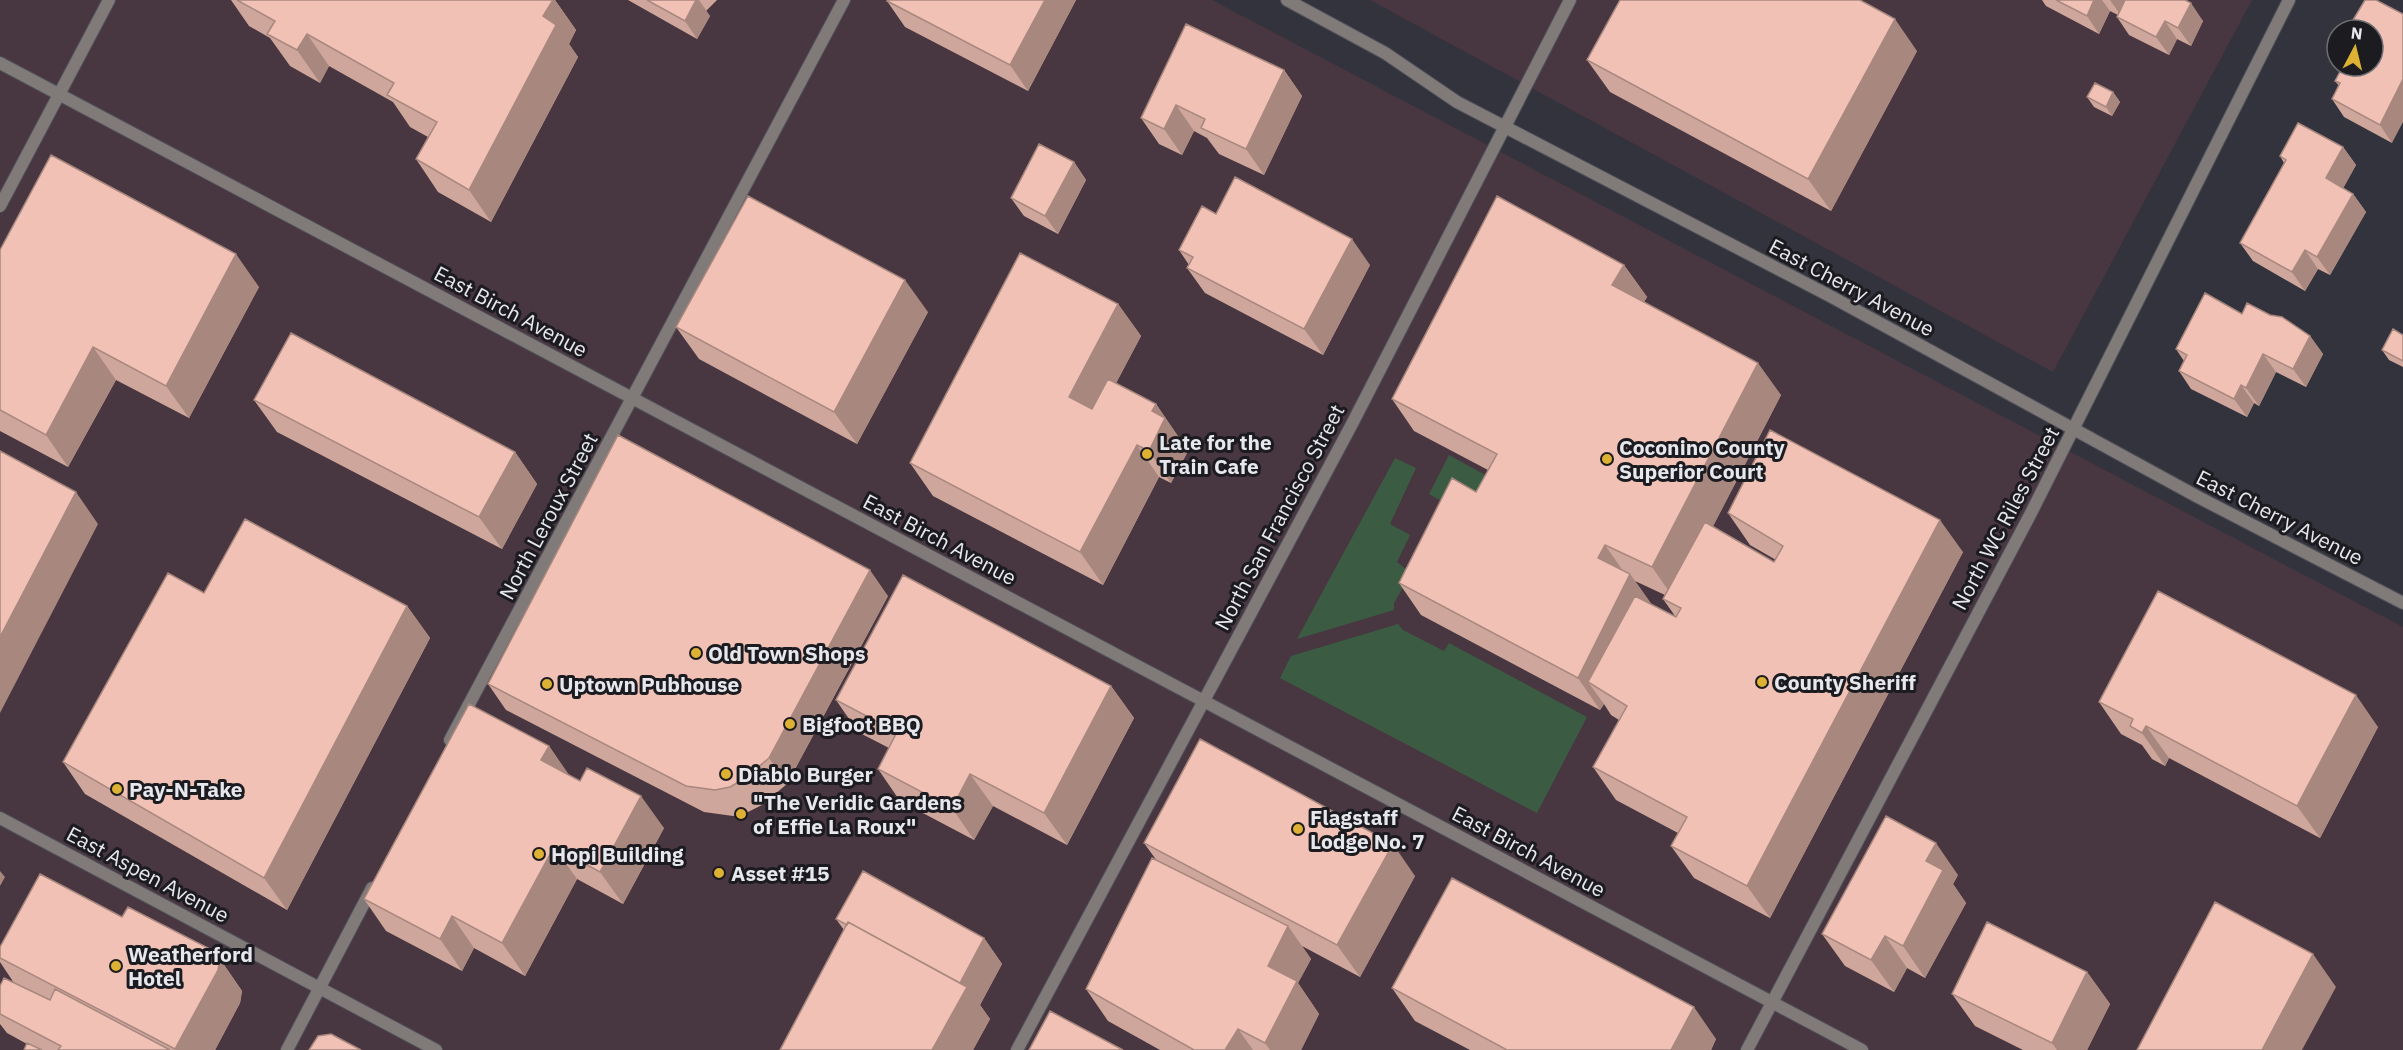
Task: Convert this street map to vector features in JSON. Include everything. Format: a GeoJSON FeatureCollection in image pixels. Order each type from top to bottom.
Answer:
{"type":"FeatureCollection","features":[{"type":"Feature","properties":{"kind":"street"},"geometry":{"type":"LineString","coordinates":[[0,206],[110,0]]}},
{"type":"Feature","properties":{"kind":"street","name":"North Leroux Street"},"geometry":{"type":"LineString","coordinates":[[445,749],[844,0]]}},
{"type":"Feature","properties":{"kind":"street","name":"East Cherry Avenue"},"geometry":{"type":"LineString","coordinates":[[1287,0],[1384,53],[1457,102],[1830,296],[2074,429],[2403,603]]}},
{"type":"Feature","properties":{"kind":"street","name":"North San Francisco Street"},"geometry":{"type":"LineString","coordinates":[[1017,1050],[1352,424],[1570,0]]}},
{"type":"Feature","properties":{"kind":"street","name":"North WC Riles Street"},"geometry":{"type":"LineString","coordinates":[[1747,1050],[2074,429],[2178,217],[2289,0]]}},
{"type":"Feature","properties":{"kind":"street","name":"East Birch Avenue"},"geometry":{"type":"LineString","coordinates":[[0,63],[1862,1050]]}},
{"type":"Feature","properties":{"kind":"street","name":"East Aspen Avenue"},"geometry":{"type":"LineString","coordinates":[[0,818],[436,1050]]}},
{"type":"Feature","properties":{"kind":"street"},"geometry":{"type":"LineString","coordinates":[[287,1050],[376,881]]}},
{"type":"Feature","properties":{"kind":"shaded area"},"geometry":{"type":"Polygon","coordinates":[[[0,0],[1212,0],[2403,627],[2403,1050],[0,1050],[0,0]]]}},
{"type":"Feature","properties":{"kind":"shaded area"},"geometry":{"type":"Polygon","coordinates":[[[1370,0],[2252,0],[2053,372],[1370,0]]]}},
{"type":"Feature","properties":{"kind":"green space"},"geometry":{"type":"Polygon","coordinates":[[[1449,455],[1509,488],[1471,518],[1429,494],[1449,455]]]}},
{"type":"Feature","properties":{"kind":"green space"},"geometry":{"type":"Polygon","coordinates":[[[1395,458],[1416,468],[1390,524],[1410,535],[1397,562],[1411,573],[1394,603],[1394,610],[1297,639],[1395,458]]]}},
{"type":"Feature","properties":{"kind":"green space"},"geometry":{"type":"Polygon","coordinates":[[[1398,624],[1403,630],[1444,651],[1449,643],[1587,717],[1537,813],[1280,678],[1291,656],[1398,624]]]}},
{"type":"Feature","properties":{"kind":"building"},"geometry":{"type":"Polygon","coordinates":[[[237,0],[553,0],[543,16],[556,25],[469,190],[416,159],[437,122],[387,95],[394,83],[307,34],[297,50],[267,34],[275,21],[237,0]]]}},
{"type":"Feature","properties":{"kind":"building"},"geometry":{"type":"Polygon","coordinates":[[[647,0],[696,0],[685,21],[647,0]]]}},
{"type":"Feature","properties":{"kind":"building"},"geometry":{"type":"Polygon","coordinates":[[[888,0],[1045,0],[1010,65],[888,0]]]}},
{"type":"Feature","properties":{"kind":"building"},"geometry":{"type":"Polygon","coordinates":[[[1620,0],[1860,0],[1895,19],[1808,179],[1587,60],[1620,0]]]}},
{"type":"Feature","properties":{"kind":"building"},"geometry":{"type":"Polygon","coordinates":[[[2056,0],[2094,0],[2087,16],[2056,0]]]}},
{"type":"Feature","properties":{"kind":"building"},"geometry":{"type":"Polygon","coordinates":[[[2125,0],[2185,0],[2191,3],[2178,28],[2165,21],[2156,37],[2117,17],[2125,0]]]}},
{"type":"Feature","properties":{"kind":"building"},"geometry":{"type":"Polygon","coordinates":[[[2365,0],[2376,0],[2403,14],[2403,79],[2380,125],[2332,99],[2340,83],[2335,81],[2337,78],[2385,78],[2385,18],[2354,18],[2365,0]]]}},
{"type":"Feature","properties":{"kind":"building"},"geometry":{"type":"Polygon","coordinates":[[[1186,24],[1284,70],[1246,149],[1201,128],[1205,119],[1176,105],[1164,129],[1141,118],[1186,24]]]}},
{"type":"Feature","properties":{"kind":"building"},"geometry":{"type":"Polygon","coordinates":[[[2095,83],[2113,92],[2106,107],[2087,97],[2095,83]]]}},
{"type":"Feature","properties":{"kind":"building"},"geometry":{"type":"Polygon","coordinates":[[[2298,123],[2343,147],[2326,178],[2353,194],[2317,257],[2305,250],[2292,272],[2240,243],[2286,160],[2280,156],[2298,123]]]}},
{"type":"Feature","properties":{"kind":"building"},"geometry":{"type":"Polygon","coordinates":[[[1039,144],[1074,162],[1045,216],[1011,198],[1039,144]]]}},
{"type":"Feature","properties":{"kind":"building"},"geometry":{"type":"Polygon","coordinates":[[[51,155],[236,254],[166,386],[93,347],[46,435],[0,410],[0,250],[51,155]]]}},
{"type":"Feature","properties":{"kind":"building"},"geometry":{"type":"Polygon","coordinates":[[[1235,177],[1352,239],[1304,329],[1187,268],[1193,257],[1179,250],[1202,206],[1216,214],[1235,177]]]}},
{"type":"Feature","properties":{"kind":"building"},"geometry":{"type":"Polygon","coordinates":[[[748,196],[905,280],[834,412],[676,327],[748,196]]]}},
{"type":"Feature","properties":{"kind":"building","name":"Coconino County Superior Court"},"geometry":{"type":"Polygon","coordinates":[[[1497,196],[1624,265],[1612,285],[1758,363],[1652,567],[1605,545],[1598,558],[1630,574],[1578,678],[1399,583],[1452,478],[1476,492],[1497,454],[1392,399],[1497,196]]]}},
{"type":"Feature","properties":{"kind":"building"},"geometry":{"type":"Polygon","coordinates":[[[1020,253],[1118,304],[1069,397],[1092,409],[1108,379],[1156,404],[1152,411],[1165,418],[1149,451],[1137,445],[1080,552],[910,463],[1020,253]]]}},
{"type":"Feature","properties":{"kind":"building"},"geometry":{"type":"Polygon","coordinates":[[[2205,293],[2242,314],[2247,303],[2270,315],[2282,317],[2310,336],[2293,369],[2263,354],[2246,388],[2241,385],[2234,399],[2179,371],[2187,355],[2176,349],[2205,293]]]}},
{"type":"Feature","properties":{"kind":"building"},"geometry":{"type":"Polygon","coordinates":[[[2393,329],[2403,335],[2403,361],[2382,350],[2393,329]]]}},
{"type":"Feature","properties":{"kind":"building"},"geometry":{"type":"Polygon","coordinates":[[[291,333],[515,452],[479,517],[254,400],[291,333]]]}},
{"type":"Feature","properties":{"kind":"building","name":"County Sheriff"},"geometry":{"type":"Polygon","coordinates":[[[1770,430],[1940,520],[1747,886],[1671,846],[1687,817],[1593,767],[1627,706],[1588,682],[1635,596],[1676,617],[1681,608],[1663,599],[1705,522],[1774,562],[1783,546],[1728,513],[1770,430]]]}},
{"type":"Feature","properties":{"kind":"building","name":"Old Town Shops"},"geometry":{"type":"Polygon","coordinates":[[[618,435],[870,570],[769,758],[744,779],[730,787],[715,790],[686,786],[488,684],[618,435]]]}},
{"type":"Feature","properties":{"kind":"building"},"geometry":{"type":"Polygon","coordinates":[[[0,451],[76,492],[0,637],[0,451]]]}},
{"type":"Feature","properties":{"kind":"building"},"geometry":{"type":"Polygon","coordinates":[[[245,519],[407,606],[264,878],[63,762],[168,573],[204,593],[245,519]]]}},
{"type":"Feature","properties":{"kind":"building"},"geometry":{"type":"Polygon","coordinates":[[[903,575],[1111,686],[1044,813],[970,774],[952,808],[878,769],[897,732],[836,700],[903,575]]]}},
{"type":"Feature","properties":{"kind":"building"},"geometry":{"type":"Polygon","coordinates":[[[2158,591],[2356,695],[2297,806],[2146,726],[2142,733],[2130,726],[2133,719],[2099,702],[2158,591]]]}},
{"type":"Feature","properties":{"kind":"building","name":"Hopi Building"},"geometry":{"type":"Polygon","coordinates":[[[469,704],[549,746],[541,760],[580,781],[587,768],[641,796],[600,872],[554,847],[502,943],[452,916],[440,939],[364,899],[469,704]]]}},
{"type":"Feature","properties":{"kind":"building"},"geometry":{"type":"Polygon","coordinates":[[[1200,739],[1393,844],[1337,945],[1144,843],[1200,739]]]}},
{"type":"Feature","properties":{"kind":"building"},"geometry":{"type":"Polygon","coordinates":[[[1886,816],[1936,843],[1926,861],[1943,870],[1903,946],[1885,936],[1871,960],[1822,934],[1886,816]]]}},
{"type":"Feature","properties":{"kind":"building"},"geometry":{"type":"Polygon","coordinates":[[[1152,858],[1288,926],[1268,966],[1297,981],[1265,1043],[1238,1029],[1225,1050],[1194,1050],[1086,989],[1152,858]]]}},
{"type":"Feature","properties":{"kind":"building"},"geometry":{"type":"Polygon","coordinates":[[[863,871],[984,938],[960,983],[848,922],[847,925],[836,919],[863,871]]]}},
{"type":"Feature","properties":{"kind":"building","name":"Weatherford Hotel"},"geometry":{"type":"Polygon","coordinates":[[[40,874],[122,917],[128,907],[212,950],[220,959],[218,970],[175,1049],[0,958],[0,947],[40,874]]]}},
{"type":"Feature","properties":{"kind":"building"},"geometry":{"type":"Polygon","coordinates":[[[1452,878],[1694,1007],[1671,1050],[1507,1050],[1392,988],[1452,878]]]}},
{"type":"Feature","properties":{"kind":"building"},"geometry":{"type":"Polygon","coordinates":[[[2215,902],[2313,954],[2262,1050],[2137,1050],[2215,902]]]}},
{"type":"Feature","properties":{"kind":"building"},"geometry":{"type":"Polygon","coordinates":[[[848,922],[967,987],[932,1050],[780,1050],[848,922]]]}},
{"type":"Feature","properties":{"kind":"building"},"geometry":{"type":"Polygon","coordinates":[[[1987,922],[2087,972],[2052,1043],[1952,994],[1987,922]]]}},
{"type":"Feature","properties":{"kind":"building"},"geometry":{"type":"Polygon","coordinates":[[[4,978],[50,1000],[55,989],[170,1050],[58,1050],[61,1046],[0,1014],[0,986],[4,978]]]}},
{"type":"Feature","properties":{"kind":"building"},"geometry":{"type":"Polygon","coordinates":[[[1050,1011],[1123,1050],[1029,1050],[1050,1011]]]}},
{"type":"Feature","properties":{"kind":"building"},"geometry":{"type":"Polygon","coordinates":[[[331,1034],[361,1050],[309,1050],[318,1036],[331,1034]]]}},
{"type":"Feature","properties":{"kind":"building"},"geometry":{"type":"Polygon","coordinates":[[[27,1043],[42,1050],[24,1050],[27,1043]]]}},
{"type":"Feature","properties":{"kind":"place","name":"Late for the Train Cafe"},"geometry":{"type":"Point","coordinates":[1147,454]}},
{"type":"Feature","properties":{"kind":"place","name":"Coconino County Superior Court"},"geometry":{"type":"Point","coordinates":[1607,459]}},
{"type":"Feature","properties":{"kind":"place","name":"Old Town Shops"},"geometry":{"type":"Point","coordinates":[696,653]}},
{"type":"Feature","properties":{"kind":"place","name":"County Sheriff"},"geometry":{"type":"Point","coordinates":[1762,682]}},
{"type":"Feature","properties":{"kind":"place","name":"Uptown Pubhouse"},"geometry":{"type":"Point","coordinates":[547,684]}},
{"type":"Feature","properties":{"kind":"place","name":"Bigfoot BBQ"},"geometry":{"type":"Point","coordinates":[790,724]}},
{"type":"Feature","properties":{"kind":"place","name":"Diablo Burger"},"geometry":{"type":"Point","coordinates":[726,774]}},
{"type":"Feature","properties":{"kind":"place","name":"Pay-N-Take"},"geometry":{"type":"Point","coordinates":[117,789]}},
{"type":"Feature","properties":{"kind":"place","name":"\"The Veridic Gardens of Effie La Roux\""},"geometry":{"type":"Point","coordinates":[741,814]}},
{"type":"Feature","properties":{"kind":"place","name":"Flagstaff Lodge No. 7"},"geometry":{"type":"Point","coordinates":[1298,829]}},
{"type":"Feature","properties":{"kind":"place","name":"Hopi Building"},"geometry":{"type":"Point","coordinates":[539,854]}},
{"type":"Feature","properties":{"kind":"place","name":"Asset #15"},"geometry":{"type":"Point","coordinates":[719,873]}},
{"type":"Feature","properties":{"kind":"place","name":"Weatherford Hotel"},"geometry":{"type":"Point","coordinates":[116,966]}}]}
